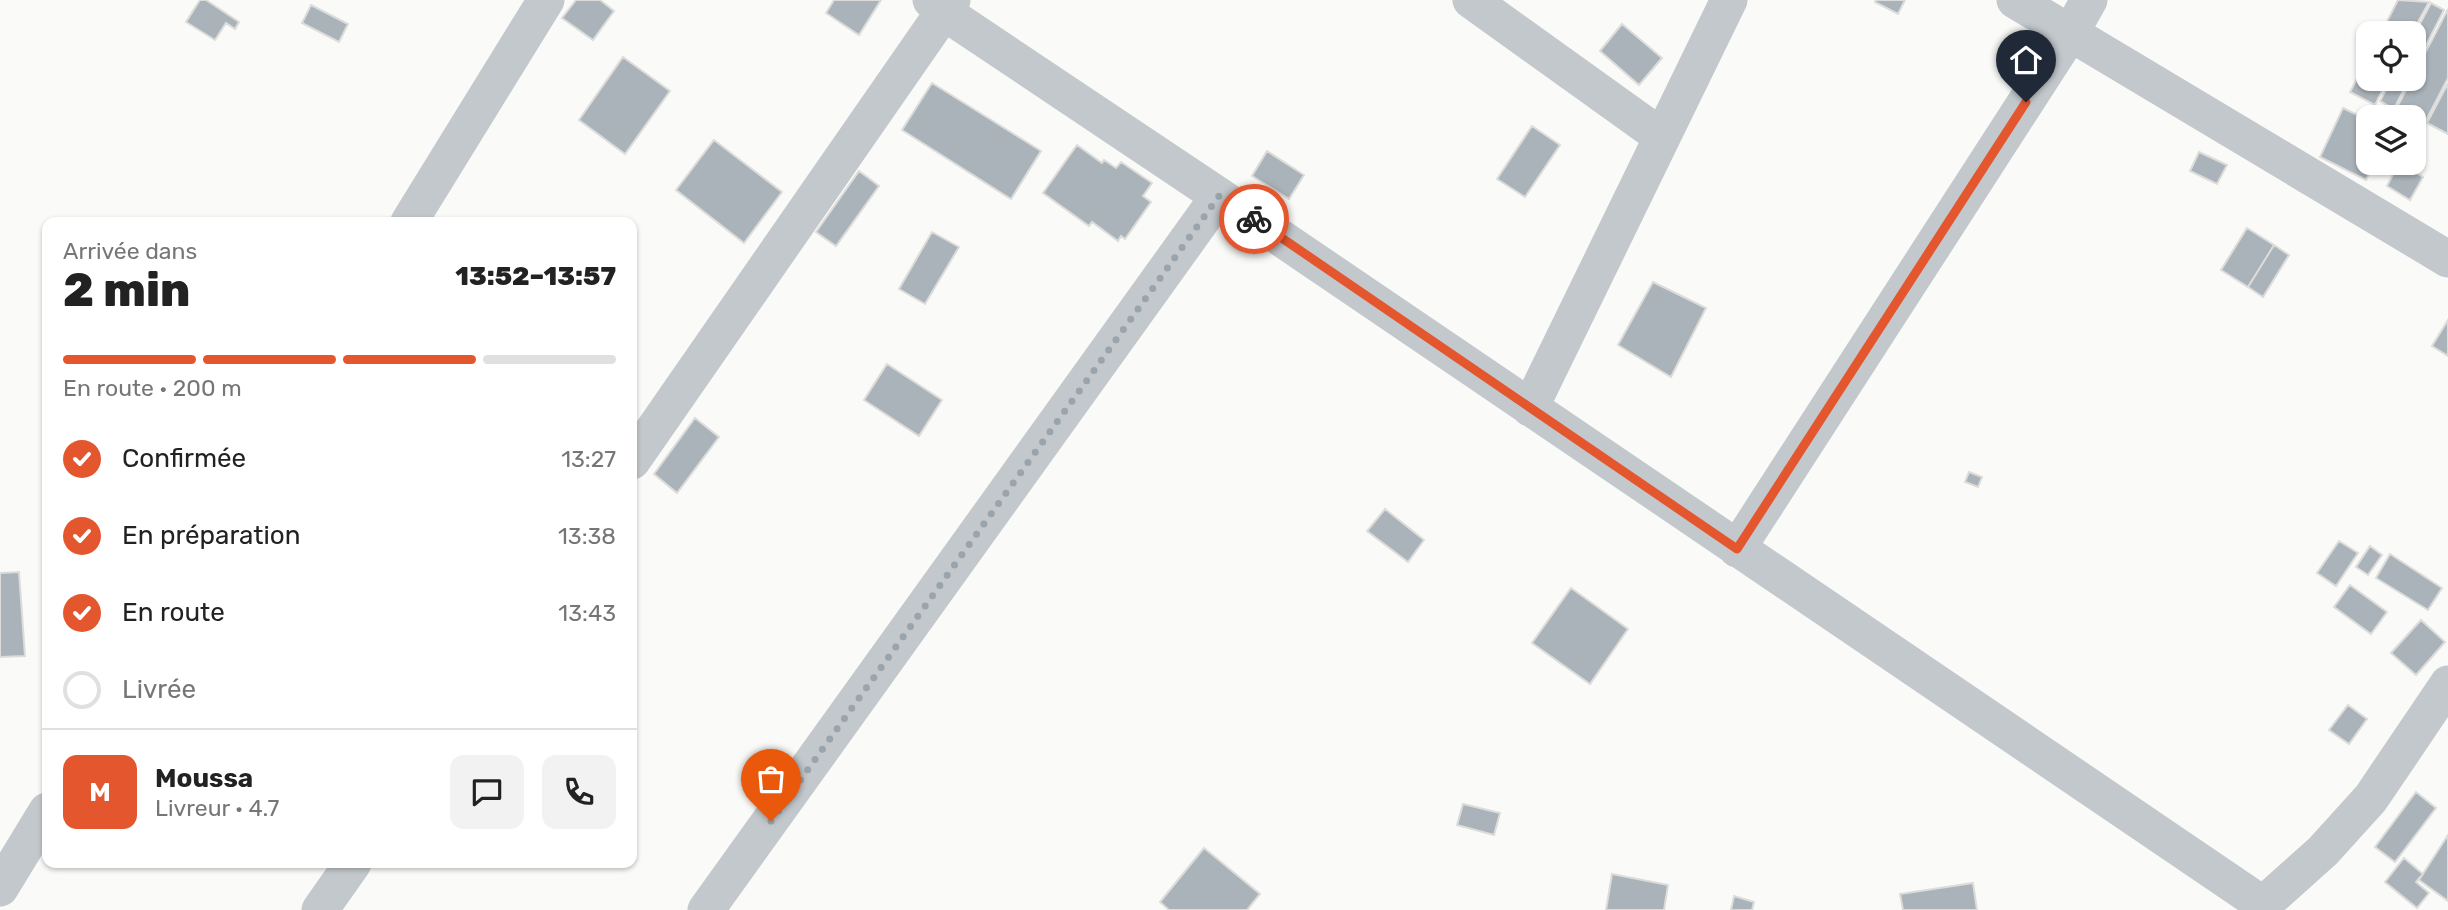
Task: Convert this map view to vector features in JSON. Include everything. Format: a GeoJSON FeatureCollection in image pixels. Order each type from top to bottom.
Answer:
{"type":"FeatureCollection","features":[{"type":"Feature","properties":{"kind":"street"},"geometry":{"type":"LineString","coordinates":[[413,217],[546,0]]}},
{"type":"Feature","properties":{"kind":"street"},"geometry":{"type":"LineString","coordinates":[[1471,0],[1662,137]]}},
{"type":"Feature","properties":{"kind":"street"},"geometry":{"type":"LineString","coordinates":[[1530,408],[1729,0]]}},
{"type":"Feature","properties":{"kind":"street"},"geometry":{"type":"LineString","coordinates":[[2015,0],[2448,259]]}},
{"type":"Feature","properties":{"kind":"street"},"geometry":{"type":"LineString","coordinates":[[1737,549],[2071,32],[2089,0]]}},
{"type":"Feature","properties":{"kind":"street"},"geometry":{"type":"LineString","coordinates":[[637,454],[943,4],[1219,196],[2259,907],[2323,851],[2371,798],[2448,684]]}},
{"type":"Feature","properties":{"kind":"street"},"geometry":{"type":"LineString","coordinates":[[706,910],[1219,196]]}},
{"type":"Feature","properties":{"kind":"street"},"geometry":{"type":"LineString","coordinates":[[0,888],[42,819]]}},
{"type":"Feature","properties":{"kind":"street"},"geometry":{"type":"LineString","coordinates":[[320,910],[349,868]]}},
{"type":"Feature","properties":{"kind":"building"},"geometry":{"type":"Polygon","coordinates":[[[200,0],[206,0],[239,22],[235,29],[226,23],[215,40],[186,22],[200,0]]]}},
{"type":"Feature","properties":{"kind":"building"},"geometry":{"type":"Polygon","coordinates":[[[576,0],[600,0],[614,11],[593,40],[562,18],[576,0]]]}},
{"type":"Feature","properties":{"kind":"building"},"geometry":{"type":"Polygon","coordinates":[[[834,0],[881,0],[859,35],[826,13],[834,0]]]}},
{"type":"Feature","properties":{"kind":"building"},"geometry":{"type":"Polygon","coordinates":[[[1905,0],[1898,14],[1875,2],[1905,0]]]}},
{"type":"Feature","properties":{"kind":"building"},"geometry":{"type":"Polygon","coordinates":[[[2398,0],[2429,2],[2419,21],[2387,21],[2398,0]]]}},
{"type":"Feature","properties":{"kind":"building"},"geometry":{"type":"Polygon","coordinates":[[[2431,3],[2444,10],[2426,45],[2426,21],[2421,21],[2431,3]]]}},
{"type":"Feature","properties":{"kind":"building"},"geometry":{"type":"Polygon","coordinates":[[[311,5],[348,24],[339,42],[302,23],[311,5]]]}},
{"type":"Feature","properties":{"kind":"building"},"geometry":{"type":"Polygon","coordinates":[[[2448,9],[2448,78],[2426,120],[2426,105],[2398,105],[2405,91],[2426,91],[2426,51],[2448,9]]]}},
{"type":"Feature","properties":{"kind":"building"},"geometry":{"type":"Polygon","coordinates":[[[1622,24],[1662,58],[1639,85],[1600,51],[1622,24]]]}},
{"type":"Feature","properties":{"kind":"building"},"geometry":{"type":"Polygon","coordinates":[[[623,57],[670,91],[625,154],[579,120],[623,57]]]}},
{"type":"Feature","properties":{"kind":"building"},"geometry":{"type":"Polygon","coordinates":[[[2356,81],[2356,91],[2382,91],[2375,105],[2350,92],[2356,81]]]}},
{"type":"Feature","properties":{"kind":"building"},"geometry":{"type":"Polygon","coordinates":[[[932,83],[1041,151],[1011,199],[902,130],[932,83]]]}},
{"type":"Feature","properties":{"kind":"building"},"geometry":{"type":"Polygon","coordinates":[[[2448,83],[2448,134],[2427,123],[2448,83]]]}},
{"type":"Feature","properties":{"kind":"building"},"geometry":{"type":"Polygon","coordinates":[[[2385,91],[2403,91],[2396,105],[2387,105],[2380,101],[2385,91]]]}},
{"type":"Feature","properties":{"kind":"building"},"geometry":{"type":"Polygon","coordinates":[[[2343,108],[2356,114],[2356,175],[2320,157],[2343,108]]]}},
{"type":"Feature","properties":{"kind":"building"},"geometry":{"type":"Polygon","coordinates":[[[1532,126],[1560,145],[1525,197],[1497,179],[1532,126]]]}},
{"type":"Feature","properties":{"kind":"building"},"geometry":{"type":"Polygon","coordinates":[[[714,140],[782,192],[744,243],[676,190],[714,140]]]}},
{"type":"Feature","properties":{"kind":"building"},"geometry":{"type":"Polygon","coordinates":[[[1077,145],[1102,163],[1104,160],[1116,168],[1121,162],[1152,183],[1143,196],[1151,202],[1125,239],[1121,236],[1118,241],[1092,222],[1089,226],[1043,193],[1077,145]]]}},
{"type":"Feature","properties":{"kind":"building"},"geometry":{"type":"Polygon","coordinates":[[[1267,151],[1304,175],[1289,199],[1252,176],[1267,151]]]}},
{"type":"Feature","properties":{"kind":"building"},"geometry":{"type":"Polygon","coordinates":[[[2199,152],[2227,165],[2217,184],[2190,171],[2199,152]]]}},
{"type":"Feature","properties":{"kind":"building"},"geometry":{"type":"Polygon","coordinates":[[[859,171],[879,186],[836,246],[816,232],[859,171]]]}},
{"type":"Feature","properties":{"kind":"building"},"geometry":{"type":"Polygon","coordinates":[[[2356,175],[2368,175],[2366,180],[2356,175]]]}},
{"type":"Feature","properties":{"kind":"building"},"geometry":{"type":"Polygon","coordinates":[[[2393,175],[2423,177],[2410,200],[2387,186],[2393,175]]]}},
{"type":"Feature","properties":{"kind":"building"},"geometry":{"type":"Polygon","coordinates":[[[2247,228],[2274,245],[2248,287],[2221,270],[2247,228]]]}},
{"type":"Feature","properties":{"kind":"building"},"geometry":{"type":"Polygon","coordinates":[[[932,232],[959,247],[925,304],[899,289],[932,232]]]}},
{"type":"Feature","properties":{"kind":"building"},"geometry":{"type":"Polygon","coordinates":[[[2274,245],[2289,255],[2263,297],[2248,287],[2274,245]]]}},
{"type":"Feature","properties":{"kind":"building"},"geometry":{"type":"Polygon","coordinates":[[[1653,282],[1706,308],[1671,377],[1618,345],[1653,282]]]}},
{"type":"Feature","properties":{"kind":"building"},"geometry":{"type":"Polygon","coordinates":[[[2448,320],[2448,356],[2432,346],[2448,320]]]}},
{"type":"Feature","properties":{"kind":"building"},"geometry":{"type":"Polygon","coordinates":[[[887,364],[942,400],[919,436],[864,400],[887,364]]]}},
{"type":"Feature","properties":{"kind":"building"},"geometry":{"type":"Polygon","coordinates":[[[695,418],[719,437],[677,493],[654,474],[695,418]]]}},
{"type":"Feature","properties":{"kind":"building"},"geometry":{"type":"Polygon","coordinates":[[[1969,472],[1982,477],[1978,487],[1965,482],[1969,472]]]}},
{"type":"Feature","properties":{"kind":"building"},"geometry":{"type":"Polygon","coordinates":[[[1385,509],[1424,540],[1408,562],[1367,531],[1385,509]]]}},
{"type":"Feature","properties":{"kind":"building"},"geometry":{"type":"Polygon","coordinates":[[[2339,541],[2358,553],[2336,586],[2317,573],[2339,541]]]}},
{"type":"Feature","properties":{"kind":"building"},"geometry":{"type":"Polygon","coordinates":[[[2370,546],[2382,555],[2368,575],[2356,567],[2370,546]]]}},
{"type":"Feature","properties":{"kind":"building"},"geometry":{"type":"Polygon","coordinates":[[[2390,554],[2442,588],[2428,610],[2376,578],[2390,554]]]}},
{"type":"Feature","properties":{"kind":"building"},"geometry":{"type":"Polygon","coordinates":[[[19,572],[25,656],[0,657],[0,573],[19,572]]]}},
{"type":"Feature","properties":{"kind":"building"},"geometry":{"type":"Polygon","coordinates":[[[2350,585],[2387,612],[2371,634],[2334,607],[2350,585]]]}},
{"type":"Feature","properties":{"kind":"building"},"geometry":{"type":"Polygon","coordinates":[[[1571,588],[1628,629],[1590,684],[1532,643],[1571,588]]]}},
{"type":"Feature","properties":{"kind":"building"},"geometry":{"type":"Polygon","coordinates":[[[2421,620],[2445,642],[2416,675],[2391,653],[2421,620]]]}},
{"type":"Feature","properties":{"kind":"building"},"geometry":{"type":"Polygon","coordinates":[[[2348,705],[2367,719],[2349,744],[2329,730],[2348,705]]]}},
{"type":"Feature","properties":{"kind":"building"},"geometry":{"type":"Polygon","coordinates":[[[2416,792],[2436,808],[2395,862],[2375,847],[2416,792]]]}},
{"type":"Feature","properties":{"kind":"building"},"geometry":{"type":"Polygon","coordinates":[[[1463,804],[1500,813],[1494,835],[1457,825],[1463,804]]]}},
{"type":"Feature","properties":{"kind":"building"},"geometry":{"type":"Polygon","coordinates":[[[2448,835],[2448,901],[2419,880],[2448,835]]]}},
{"type":"Feature","properties":{"kind":"building"},"geometry":{"type":"Polygon","coordinates":[[[1204,848],[1260,894],[1247,910],[1169,910],[1160,902],[1204,848]]]}},
{"type":"Feature","properties":{"kind":"building"},"geometry":{"type":"Polygon","coordinates":[[[2404,858],[2423,874],[2416,882],[2429,893],[2417,908],[2385,882],[2404,858]]]}},
{"type":"Feature","properties":{"kind":"building"},"geometry":{"type":"Polygon","coordinates":[[[1612,874],[1668,885],[1664,910],[1606,910],[1612,874]]]}},
{"type":"Feature","properties":{"kind":"building"},"geometry":{"type":"Polygon","coordinates":[[[1973,883],[1977,910],[1903,910],[1900,894],[1973,883]]]}},
{"type":"Feature","properties":{"kind":"building"},"geometry":{"type":"Polygon","coordinates":[[[1734,896],[1754,902],[1752,910],[1731,910],[1734,896]]]}},
{"type":"Feature","properties":{"kind":"way so far"},"geometry":{"type":"LineString","coordinates":[[771,821],[1219,196],[1254,219]]}},
{"type":"Feature","properties":{"kind":"route"},"geometry":{"type":"LineString","coordinates":[[1254,219],[1737,549],[2026,102]]}}]}
